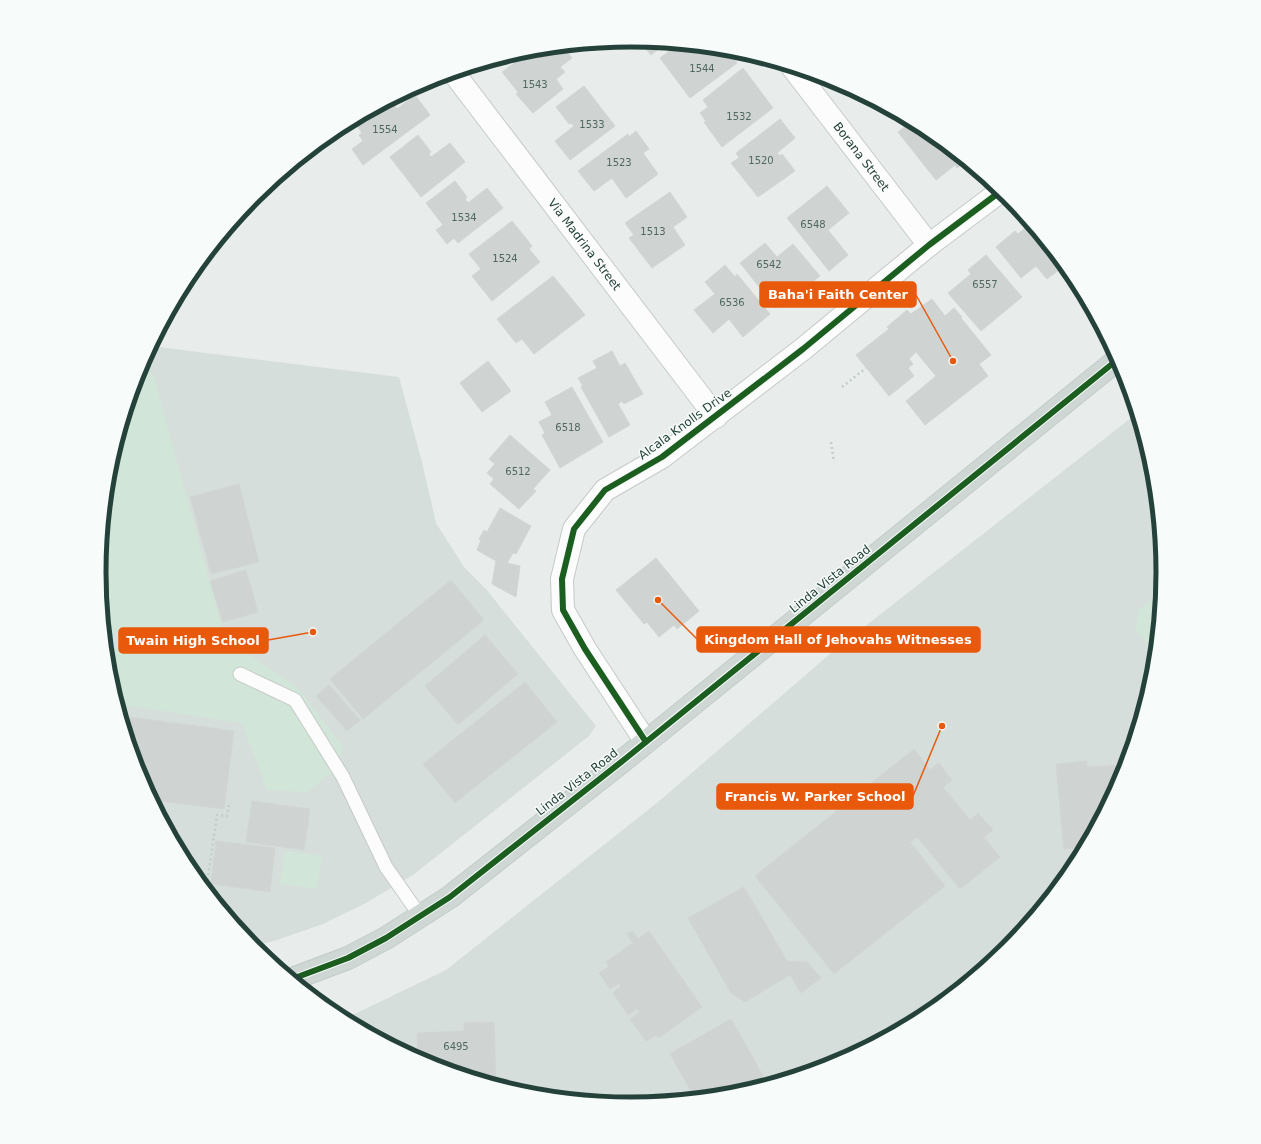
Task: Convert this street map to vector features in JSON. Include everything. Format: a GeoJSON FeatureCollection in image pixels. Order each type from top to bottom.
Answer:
{"type":"FeatureCollection","features":[{"type":"Feature","properties":{"kind":"main road","name":"Linda Vista Road"},"geometry":{"type":"LineString","coordinates":[[297,977],[348,958],[386,938],[450,897],[646,742],[1112,364]]}},
{"type":"Feature","properties":{"kind":"street","name":"Borana Street"},"geometry":{"type":"LineString","coordinates":[[798,75],[929,245]]}},
{"type":"Feature","properties":{"kind":"street","name":"Via Madrina Street"},"geometry":{"type":"LineString","coordinates":[[458,77],[716,417]]}},
{"type":"Feature","properties":{"kind":"street","name":"Alcala Knolls Drive"},"geometry":{"type":"LineString","coordinates":[[646,742],[584,649],[563,610],[562,579],[574,529],[605,490],[662,457],[716,417],[803,349],[929,245],[996,195]]}},
{"type":"Feature","properties":{"kind":"lane"},"geometry":{"type":"LineString","coordinates":[[240,674],[295,700],[343,776],[386,867],[421,917]]}},
{"type":"Feature","properties":{"kind":"path"},"geometry":{"type":"LineString","coordinates":[[842,387],[866,368]]}},
{"type":"Feature","properties":{"kind":"path"},"geometry":{"type":"LineString","coordinates":[[831,442],[834,462]]}},
{"type":"Feature","properties":{"kind":"path"},"geometry":{"type":"LineString","coordinates":[[207,882],[217,815],[227,816],[229,804]]}},
{"type":"Feature","properties":{"kind":"shaded area"},"geometry":{"type":"Polygon","coordinates":[[[157,347],[399,377],[422,462],[436,523],[464,567],[486,589],[596,726],[589,736],[413,875],[366,903],[323,924],[274,941],[260,944],[236,918],[214,892],[194,864],[176,834],[145,773],[133,741],[123,708],[116,674],[110,641],[107,606],[106,572],[110,503],[123,436],[145,371],[157,347]]]}},
{"type":"Feature","properties":{"kind":"shaded area"},"geometry":{"type":"Polygon","coordinates":[[[1132,417],[1138,436],[1151,503],[1156,572],[1151,641],[1138,708],[1128,741],[1116,773],[1085,835],[1047,892],[1002,943],[977,967],[950,989],[893,1027],[863,1043],[831,1057],[799,1069],[733,1087],[699,1093],[665,1096],[630,1097],[562,1093],[495,1079],[430,1057],[398,1043],[350,1016],[446,970],[658,802],[831,653],[1132,417]]]}},
{"type":"Feature","properties":{"kind":"green space"},"geometry":{"type":"Polygon","coordinates":[[[145,372],[153,374],[225,639],[296,686],[343,747],[336,769],[307,792],[267,790],[242,723],[122,705],[110,641],[106,572],[107,538],[110,503],[123,436],[145,372]]]}},
{"type":"Feature","properties":{"kind":"green space"},"geometry":{"type":"Polygon","coordinates":[[[1155,597],[1150,646],[1136,631],[1138,610],[1155,597]]]}},
{"type":"Feature","properties":{"kind":"green space"},"geometry":{"type":"Polygon","coordinates":[[[285,851],[322,856],[317,889],[280,884],[285,851]]]}},
{"type":"Feature","properties":{"kind":"building"},"geometry":{"type":"Polygon","coordinates":[[[644,47],[660,48],[651,55],[644,47]]]}},
{"type":"Feature","properties":{"kind":"building"},"geometry":{"type":"Polygon","coordinates":[[[673,49],[699,51],[732,57],[737,63],[690,98],[660,58],[673,49]]]}},
{"type":"Feature","properties":{"kind":"building"},"geometry":{"type":"Polygon","coordinates":[[[566,51],[572,58],[560,67],[565,72],[556,79],[563,89],[533,113],[516,94],[518,92],[502,72],[520,59],[528,57],[566,51]]]}},
{"type":"Feature","properties":{"kind":"building"},"geometry":{"type":"Polygon","coordinates":[[[743,68],[773,108],[722,147],[704,122],[706,121],[700,113],[708,107],[703,100],[743,68]]]}},
{"type":"Feature","properties":{"kind":"building"},"geometry":{"type":"Polygon","coordinates":[[[584,86],[615,126],[570,160],[555,141],[574,126],[571,123],[569,124],[556,107],[584,86]]]}},
{"type":"Feature","properties":{"kind":"building"},"geometry":{"type":"Polygon","coordinates":[[[415,95],[430,115],[363,165],[352,149],[363,141],[359,135],[362,133],[357,126],[368,117],[393,104],[397,109],[415,95]]]}},
{"type":"Feature","properties":{"kind":"building"},"geometry":{"type":"Polygon","coordinates":[[[780,119],[795,138],[777,153],[780,156],[782,154],[795,171],[758,197],[731,163],[739,158],[736,153],[780,119]]]}},
{"type":"Feature","properties":{"kind":"building"},"geometry":{"type":"Polygon","coordinates":[[[907,125],[962,165],[957,168],[955,165],[936,180],[898,132],[907,125]]]}},
{"type":"Feature","properties":{"kind":"building"},"geometry":{"type":"Polygon","coordinates":[[[636,131],[649,149],[643,153],[658,174],[626,198],[612,178],[594,191],[578,171],[628,134],[629,137],[636,131]]]}},
{"type":"Feature","properties":{"kind":"building"},"geometry":{"type":"Polygon","coordinates":[[[418,135],[431,152],[429,154],[431,157],[450,143],[465,162],[421,197],[390,157],[418,135]]]}},
{"type":"Feature","properties":{"kind":"building"},"geometry":{"type":"Polygon","coordinates":[[[455,181],[467,197],[465,199],[468,203],[487,188],[503,208],[458,243],[454,238],[447,244],[436,230],[443,225],[426,203],[455,181]]]}},
{"type":"Feature","properties":{"kind":"building"},"geometry":{"type":"Polygon","coordinates":[[[827,186],[849,213],[828,230],[848,255],[829,271],[787,218],[827,186]]]}},
{"type":"Feature","properties":{"kind":"building"},"geometry":{"type":"Polygon","coordinates":[[[670,192],[687,217],[673,227],[685,245],[652,268],[629,238],[634,235],[625,223],[670,192]]]}},
{"type":"Feature","properties":{"kind":"building"},"geometry":{"type":"Polygon","coordinates":[[[512,221],[532,246],[529,249],[540,262],[492,301],[472,276],[481,269],[469,254],[512,221]]]}},
{"type":"Feature","properties":{"kind":"building"},"geometry":{"type":"Polygon","coordinates":[[[1026,227],[1059,269],[1047,279],[1036,266],[1021,278],[996,247],[1015,231],[1018,234],[1026,227]]]}},
{"type":"Feature","properties":{"kind":"building"},"geometry":{"type":"Polygon","coordinates":[[[765,243],[777,257],[793,244],[820,276],[801,291],[799,289],[776,308],[740,263],[765,243]]]}},
{"type":"Feature","properties":{"kind":"building"},"geometry":{"type":"Polygon","coordinates":[[[986,255],[1022,297],[981,331],[948,293],[971,274],[968,270],[986,255]]]}},
{"type":"Feature","properties":{"kind":"building"},"geometry":{"type":"Polygon","coordinates":[[[725,265],[735,277],[737,274],[770,314],[743,337],[729,319],[713,333],[694,310],[715,294],[705,282],[725,265]]]}},
{"type":"Feature","properties":{"kind":"building"},"geometry":{"type":"Polygon","coordinates":[[[553,276],[585,315],[534,354],[522,339],[516,343],[497,319],[553,276]]]}},
{"type":"Feature","properties":{"kind":"building"},"geometry":{"type":"Polygon","coordinates":[[[932,299],[945,316],[954,308],[991,355],[979,364],[988,376],[925,425],[906,401],[936,376],[916,352],[909,359],[913,364],[908,368],[914,376],[889,396],[856,355],[889,329],[887,327],[907,310],[911,314],[932,299]]]}},
{"type":"Feature","properties":{"kind":"building"},"geometry":{"type":"Polygon","coordinates":[[[612,351],[620,366],[625,363],[643,394],[624,404],[622,401],[618,404],[630,425],[609,437],[581,387],[583,386],[578,378],[597,368],[593,361],[612,351]]]}},
{"type":"Feature","properties":{"kind":"building"},"geometry":{"type":"Polygon","coordinates":[[[488,361],[511,391],[482,412],[460,383],[488,361]]]}},
{"type":"Feature","properties":{"kind":"building"},"geometry":{"type":"Polygon","coordinates":[[[572,387],[603,442],[560,468],[542,435],[545,433],[539,422],[552,415],[545,402],[572,387]]]}},
{"type":"Feature","properties":{"kind":"building"},"geometry":{"type":"Polygon","coordinates":[[[510,435],[550,470],[533,489],[536,491],[519,509],[490,484],[494,479],[487,473],[495,464],[489,459],[510,435]]]}},
{"type":"Feature","properties":{"kind":"building"},"geometry":{"type":"Polygon","coordinates":[[[239,484],[259,562],[211,574],[190,497],[239,484]]]}},
{"type":"Feature","properties":{"kind":"building"},"geometry":{"type":"Polygon","coordinates":[[[500,508],[531,526],[516,554],[513,553],[507,563],[520,566],[516,597],[492,584],[496,561],[477,550],[481,540],[479,539],[484,530],[487,532],[500,508]]]}},
{"type":"Feature","properties":{"kind":"building"},"geometry":{"type":"Polygon","coordinates":[[[656,558],[699,611],[677,629],[674,625],[659,637],[647,622],[644,624],[616,590],[656,558]]]}},
{"type":"Feature","properties":{"kind":"building"},"geometry":{"type":"Polygon","coordinates":[[[246,570],[258,612],[223,622],[210,581],[246,570]]]}},
{"type":"Feature","properties":{"kind":"building"},"geometry":{"type":"Polygon","coordinates":[[[451,580],[484,620],[363,719],[330,679],[451,580]]]}},
{"type":"Feature","properties":{"kind":"building"},"geometry":{"type":"Polygon","coordinates":[[[485,635],[518,674],[458,725],[425,686],[485,635]]]}},
{"type":"Feature","properties":{"kind":"building"},"geometry":{"type":"Polygon","coordinates":[[[525,682],[557,722],[455,803],[423,764],[525,682]]]}},
{"type":"Feature","properties":{"kind":"building"},"geometry":{"type":"Polygon","coordinates":[[[329,685],[360,720],[347,731],[316,696],[329,685]]]}},
{"type":"Feature","properties":{"kind":"building"},"geometry":{"type":"Polygon","coordinates":[[[126,717],[234,731],[224,809],[158,801],[145,773],[126,717]]]}},
{"type":"Feature","properties":{"kind":"building"},"geometry":{"type":"Polygon","coordinates":[[[914,749],[930,770],[939,763],[952,780],[943,787],[970,820],[978,813],[993,830],[984,837],[1000,857],[960,889],[917,837],[910,842],[945,886],[834,974],[755,876],[914,749]]]}},
{"type":"Feature","properties":{"kind":"building"},"geometry":{"type":"Polygon","coordinates":[[[1087,761],[1087,767],[1119,765],[1101,804],[1077,848],[1064,849],[1056,764],[1087,761]]]}},
{"type":"Feature","properties":{"kind":"building"},"geometry":{"type":"Polygon","coordinates":[[[252,801],[310,809],[304,850],[246,842],[252,801]]]}},
{"type":"Feature","properties":{"kind":"building"},"geometry":{"type":"Polygon","coordinates":[[[216,841],[275,848],[270,892],[211,884],[216,841]]]}},
{"type":"Feature","properties":{"kind":"building"},"geometry":{"type":"Polygon","coordinates":[[[744,887],[787,961],[807,962],[821,978],[801,993],[790,975],[745,1002],[731,993],[688,918],[744,887]]]}},
{"type":"Feature","properties":{"kind":"building"},"geometry":{"type":"Polygon","coordinates":[[[632,931],[638,939],[649,931],[702,1007],[659,1038],[656,1035],[646,1041],[630,1019],[640,1012],[637,1009],[628,1015],[613,993],[621,986],[619,983],[610,989],[599,973],[609,967],[606,962],[633,943],[627,934],[632,931]]]}},
{"type":"Feature","properties":{"kind":"building"},"geometry":{"type":"Polygon","coordinates":[[[731,1019],[765,1079],[733,1087],[692,1094],[670,1054],[731,1019]]]}},
{"type":"Feature","properties":{"kind":"building"},"geometry":{"type":"Polygon","coordinates":[[[494,1022],[496,1079],[462,1069],[418,1052],[417,1033],[464,1031],[464,1023],[494,1022]]]}},
{"type":"Feature","properties":{"kind":"cycle path"},"geometry":{"type":"LineString","coordinates":[[646,742],[585,649],[563,610],[562,579],[574,529],[605,490],[662,457],[803,349],[929,245],[996,195]]}},
{"type":"Feature","properties":{"kind":"cycle path"},"geometry":{"type":"LineString","coordinates":[[297,977],[348,958],[386,938],[450,897],[625,759],[1112,364]]}},
{"type":"Feature","properties":{"kind":"place","name":"Baha'i Faith Center"},"geometry":{"type":"Point","coordinates":[953,361]}},
{"type":"Feature","properties":{"kind":"place","name":"Kingdom Hall of Jehovahs Witnesses"},"geometry":{"type":"Point","coordinates":[658,600]}},
{"type":"Feature","properties":{"kind":"place","name":"Twain High School"},"geometry":{"type":"Point","coordinates":[313,632]}},
{"type":"Feature","properties":{"kind":"place","name":"Francis W. Parker School"},"geometry":{"type":"Point","coordinates":[942,726]}}]}
